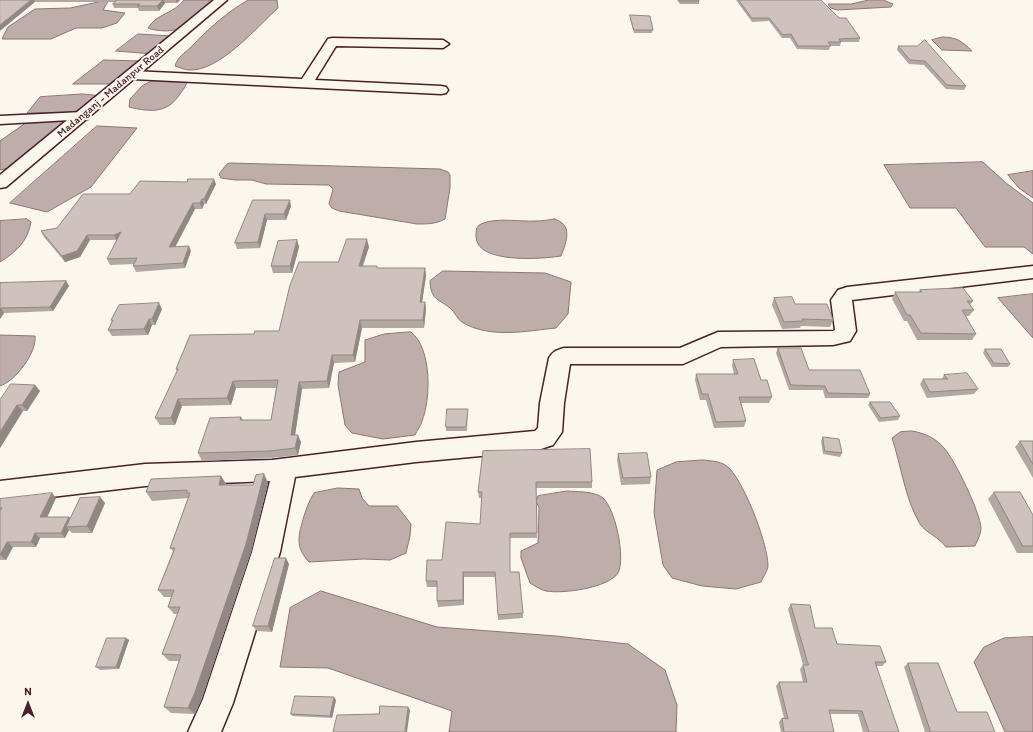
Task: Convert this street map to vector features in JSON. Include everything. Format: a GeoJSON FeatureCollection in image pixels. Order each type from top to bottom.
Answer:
{"type":"FeatureCollection","features":[{"type":"Feature","properties":{"kind":"street","name":"Madanganj - Madanpur Road"},"geometry":{"type":"LineString","coordinates":[[0,183],[83,116],[221,0]]}},
{"type":"Feature","properties":{"kind":"street"},"geometry":{"type":"LineString","coordinates":[[306,84],[332,42],[443,44]]}},
{"type":"Feature","properties":{"kind":"street"},"geometry":{"type":"LineString","coordinates":[[132,75],[441,90]]}},
{"type":"Feature","properties":{"kind":"street"},"geometry":{"type":"LineString","coordinates":[[0,120],[83,116]]}},
{"type":"Feature","properties":{"kind":"street"},"geometry":{"type":"LineString","coordinates":[[0,492],[49,484],[146,475],[285,468],[416,452],[535,441],[544,438],[550,432],[552,403],[560,358],[564,356],[683,356],[718,340],[833,338],[843,336],[846,331],[841,300],[845,295],[854,292],[1033,272]]}},
{"type":"Feature","properties":{"kind":"street"},"geometry":{"type":"LineString","coordinates":[[204,732],[216,703],[266,552],[285,468]]}},
{"type":"Feature","properties":{"kind":"shaded area"},"geometry":{"type":"Polygon","coordinates":[[[109,0],[103,10],[125,13],[117,23],[102,28],[76,28],[51,39],[2,39],[8,27],[35,9],[70,8],[109,0]]]}},
{"type":"Feature","properties":{"kind":"shaded area"},"geometry":{"type":"Polygon","coordinates":[[[184,0],[208,0],[214,2],[192,22],[181,29],[167,31],[148,28],[156,19],[180,5],[184,0]]]}},
{"type":"Feature","properties":{"kind":"shaded area"},"geometry":{"type":"Polygon","coordinates":[[[248,0],[277,0],[278,8],[237,47],[213,64],[201,69],[189,70],[175,66],[180,57],[211,28],[232,10],[248,0]]]}},
{"type":"Feature","properties":{"kind":"shaded area"},"geometry":{"type":"Polygon","coordinates":[[[869,0],[883,0],[893,4],[891,7],[837,10],[831,8],[828,4],[851,4],[869,0]]]}},
{"type":"Feature","properties":{"kind":"shaded area"},"geometry":{"type":"Polygon","coordinates":[[[138,34],[172,36],[153,54],[116,51],[138,34]]]}},
{"type":"Feature","properties":{"kind":"shaded area"},"geometry":{"type":"Polygon","coordinates":[[[942,37],[958,40],[972,51],[942,50],[932,40],[942,37]]]}},
{"type":"Feature","properties":{"kind":"shaded area"},"geometry":{"type":"Polygon","coordinates":[[[104,60],[142,61],[114,84],[73,84],[104,60]]]}},
{"type":"Feature","properties":{"kind":"shaded area"},"geometry":{"type":"Polygon","coordinates":[[[154,80],[187,80],[185,87],[175,101],[164,108],[158,110],[144,110],[129,107],[130,99],[142,86],[154,80]]]}},
{"type":"Feature","properties":{"kind":"shaded area"},"geometry":{"type":"Polygon","coordinates":[[[83,94],[103,96],[80,113],[27,113],[40,97],[83,94]]]}},
{"type":"Feature","properties":{"kind":"shaded area"},"geometry":{"type":"Polygon","coordinates":[[[61,119],[67,121],[13,167],[0,170],[0,141],[27,122],[61,119]]]}},
{"type":"Feature","properties":{"kind":"shaded area"},"geometry":{"type":"Polygon","coordinates":[[[97,126],[137,128],[91,187],[47,212],[10,203],[97,126]]]}},
{"type":"Feature","properties":{"kind":"shaded area"},"geometry":{"type":"Polygon","coordinates":[[[983,162],[1006,183],[1033,203],[1033,254],[1024,247],[985,247],[956,208],[910,208],[884,165],[983,162]]]}},
{"type":"Feature","properties":{"kind":"shaded area"},"geometry":{"type":"Polygon","coordinates":[[[227,164],[440,169],[448,172],[450,175],[450,188],[445,219],[438,222],[417,224],[339,211],[332,208],[329,204],[333,189],[329,185],[266,184],[252,180],[221,178],[219,174],[227,164]]]}},
{"type":"Feature","properties":{"kind":"shaded area"},"geometry":{"type":"Polygon","coordinates":[[[1033,171],[1033,198],[1019,188],[1008,175],[1033,171]]]}},
{"type":"Feature","properties":{"kind":"shaded area"},"geometry":{"type":"Polygon","coordinates":[[[27,219],[31,222],[24,240],[16,250],[0,262],[0,221],[27,219]]]}},
{"type":"Feature","properties":{"kind":"shaded area"},"geometry":{"type":"Polygon","coordinates":[[[554,219],[560,221],[564,225],[567,234],[561,256],[512,258],[498,256],[487,252],[479,246],[476,237],[477,227],[487,222],[501,220],[538,221],[554,219]]]}},
{"type":"Feature","properties":{"kind":"shaded area"},"geometry":{"type":"Polygon","coordinates":[[[443,271],[545,273],[571,282],[568,314],[556,328],[520,332],[484,331],[460,321],[452,310],[433,295],[430,281],[443,271]]]}},
{"type":"Feature","properties":{"kind":"shaded area"},"geometry":{"type":"Polygon","coordinates":[[[1033,294],[1033,338],[998,298],[1033,294]]]}},
{"type":"Feature","properties":{"kind":"shaded area"},"geometry":{"type":"Polygon","coordinates":[[[411,332],[418,340],[423,350],[428,374],[427,400],[421,425],[415,435],[383,439],[352,433],[345,425],[338,385],[339,372],[365,362],[365,340],[384,334],[411,332]]]}},
{"type":"Feature","properties":{"kind":"shaded area"},"geometry":{"type":"Polygon","coordinates":[[[0,335],[35,336],[35,343],[29,358],[19,372],[0,386],[0,335]]]}},
{"type":"Feature","properties":{"kind":"shaded area"},"geometry":{"type":"Polygon","coordinates":[[[912,431],[921,433],[937,441],[949,454],[954,463],[972,499],[980,520],[981,530],[975,546],[946,547],[940,540],[920,524],[907,493],[892,438],[900,432],[912,431]]]}},
{"type":"Feature","properties":{"kind":"shaded area"},"geometry":{"type":"Polygon","coordinates":[[[702,460],[717,462],[727,466],[743,488],[755,515],[767,555],[768,567],[761,582],[736,589],[702,586],[672,578],[663,565],[654,513],[657,470],[676,462],[702,460]]]}},
{"type":"Feature","properties":{"kind":"shaded area"},"geometry":{"type":"Polygon","coordinates":[[[338,488],[359,489],[362,498],[369,506],[397,506],[411,524],[406,553],[390,560],[364,559],[309,562],[301,551],[299,540],[299,534],[307,507],[314,493],[338,488]]]}},
{"type":"Feature","properties":{"kind":"shaded area"},"geometry":{"type":"Polygon","coordinates":[[[567,491],[592,493],[600,496],[605,501],[610,509],[618,532],[621,556],[620,566],[618,573],[605,583],[574,591],[546,591],[530,583],[521,558],[521,551],[538,543],[539,507],[536,502],[538,496],[567,491]]]}},
{"type":"Feature","properties":{"kind":"shaded area"},"geometry":{"type":"Polygon","coordinates":[[[321,591],[437,627],[556,636],[628,644],[665,670],[677,705],[676,732],[449,732],[452,711],[328,668],[280,667],[290,608],[321,591]]]}},
{"type":"Feature","properties":{"kind":"shaded area"},"geometry":{"type":"Polygon","coordinates":[[[1033,637],[1033,732],[1005,732],[974,662],[984,647],[1004,638],[1033,637]]]}},
{"type":"Feature","properties":{"kind":"building"},"geometry":{"type":"Polygon","coordinates":[[[0,0],[31,0],[0,25],[0,0]]]}},
{"type":"Feature","properties":{"kind":"building"},"geometry":{"type":"Polygon","coordinates":[[[117,0],[163,0],[157,6],[137,6],[140,4],[113,4],[117,0]]]}},
{"type":"Feature","properties":{"kind":"building"},"geometry":{"type":"Polygon","coordinates":[[[679,0],[699,0],[699,1],[680,1],[679,0]]]}},
{"type":"Feature","properties":{"kind":"building"},"geometry":{"type":"Polygon","coordinates":[[[739,0],[821,0],[839,18],[846,18],[860,38],[839,39],[841,42],[828,42],[831,46],[798,46],[791,34],[783,35],[769,18],[752,18],[739,0]]]}},
{"type":"Feature","properties":{"kind":"building"},"geometry":{"type":"Polygon","coordinates":[[[630,15],[650,16],[653,30],[634,30],[630,15]]]}},
{"type":"Feature","properties":{"kind":"building"},"geometry":{"type":"Polygon","coordinates":[[[925,40],[966,86],[947,85],[925,61],[910,60],[898,46],[917,46],[925,40]]]}},
{"type":"Feature","properties":{"kind":"building"},"geometry":{"type":"Polygon","coordinates":[[[188,179],[214,179],[204,199],[202,199],[200,203],[193,203],[169,247],[189,246],[183,263],[133,266],[137,258],[107,259],[121,232],[114,235],[87,235],[77,251],[62,256],[41,231],[57,228],[83,194],[130,194],[140,181],[187,182],[188,179]]]}},
{"type":"Feature","properties":{"kind":"building"},"geometry":{"type":"Polygon","coordinates":[[[253,200],[290,200],[284,214],[265,214],[258,242],[235,243],[253,200]]]}},
{"type":"Feature","properties":{"kind":"building"},"geometry":{"type":"Polygon","coordinates":[[[347,239],[367,239],[359,266],[377,266],[377,268],[425,268],[420,302],[425,302],[423,320],[360,320],[353,355],[332,355],[327,381],[299,382],[291,435],[298,435],[295,448],[269,451],[198,453],[210,418],[241,417],[240,420],[271,420],[278,380],[233,381],[227,398],[178,399],[171,418],[155,418],[178,369],[176,369],[190,335],[254,334],[255,331],[279,331],[290,285],[299,262],[338,262],[347,239]]]}},
{"type":"Feature","properties":{"kind":"building"},"geometry":{"type":"Polygon","coordinates":[[[297,240],[290,266],[271,266],[278,241],[297,240]]]}},
{"type":"Feature","properties":{"kind":"building"},"geometry":{"type":"Polygon","coordinates":[[[66,281],[50,307],[0,309],[0,283],[66,281]]]}},
{"type":"Feature","properties":{"kind":"building"},"geometry":{"type":"Polygon","coordinates":[[[963,288],[973,301],[967,301],[974,310],[962,310],[976,334],[921,333],[910,315],[907,315],[895,292],[922,292],[920,290],[963,288]]]}},
{"type":"Feature","properties":{"kind":"building"},"geometry":{"type":"Polygon","coordinates":[[[792,297],[795,304],[827,304],[833,320],[802,319],[803,321],[784,322],[774,298],[792,297]]]}},
{"type":"Feature","properties":{"kind":"building"},"geometry":{"type":"Polygon","coordinates":[[[159,303],[152,319],[149,319],[144,329],[108,330],[113,320],[111,320],[119,305],[159,303]]]}},
{"type":"Feature","properties":{"kind":"building"},"geometry":{"type":"Polygon","coordinates":[[[778,348],[801,348],[809,370],[860,370],[870,394],[828,393],[825,386],[791,385],[778,348]]]}},
{"type":"Feature","properties":{"kind":"building"},"geometry":{"type":"Polygon","coordinates":[[[985,349],[1001,349],[1010,364],[994,363],[985,349]]]}},
{"type":"Feature","properties":{"kind":"building"},"geometry":{"type":"Polygon","coordinates":[[[754,359],[761,380],[767,380],[772,397],[739,397],[746,421],[716,422],[708,394],[702,394],[696,374],[738,374],[733,360],[754,359]]]}},
{"type":"Feature","properties":{"kind":"building"},"geometry":{"type":"Polygon","coordinates":[[[967,373],[978,389],[930,392],[923,379],[948,379],[944,375],[967,373]]]}},
{"type":"Feature","properties":{"kind":"building"},"geometry":{"type":"Polygon","coordinates":[[[11,384],[35,385],[22,405],[17,405],[0,432],[0,400],[11,384]]]}},
{"type":"Feature","properties":{"kind":"building"},"geometry":{"type":"Polygon","coordinates":[[[870,402],[890,402],[900,416],[881,418],[870,402]]]}},
{"type":"Feature","properties":{"kind":"building"},"geometry":{"type":"Polygon","coordinates":[[[447,409],[468,409],[466,427],[446,427],[447,409]]]}},
{"type":"Feature","properties":{"kind":"building"},"geometry":{"type":"Polygon","coordinates":[[[823,437],[839,439],[842,453],[825,451],[823,437]]]}},
{"type":"Feature","properties":{"kind":"building"},"geometry":{"type":"Polygon","coordinates":[[[1020,441],[1033,441],[1033,464],[1020,441]]]}},
{"type":"Feature","properties":{"kind":"building"},"geometry":{"type":"Polygon","coordinates":[[[590,449],[592,482],[536,482],[537,533],[510,533],[510,572],[519,572],[523,613],[498,615],[495,572],[463,572],[463,600],[437,601],[437,581],[426,581],[427,560],[442,560],[446,522],[480,524],[482,492],[478,492],[483,451],[590,449]]]}},
{"type":"Feature","properties":{"kind":"building"},"geometry":{"type":"Polygon","coordinates":[[[647,453],[651,477],[623,478],[618,454],[647,453]]]}},
{"type":"Feature","properties":{"kind":"building"},"geometry":{"type":"Polygon","coordinates":[[[264,474],[246,544],[195,692],[188,708],[164,707],[181,655],[162,654],[180,607],[168,607],[174,590],[158,590],[175,548],[170,548],[190,493],[187,493],[187,490],[146,492],[151,479],[221,476],[219,485],[253,485],[256,475],[264,474]]]}},
{"type":"Feature","properties":{"kind":"building"},"geometry":{"type":"Polygon","coordinates":[[[994,492],[1020,492],[1033,515],[1033,546],[1023,546],[994,492]]]}},
{"type":"Feature","properties":{"kind":"building"},"geometry":{"type":"Polygon","coordinates":[[[52,493],[40,517],[69,517],[61,533],[35,533],[31,542],[7,542],[0,555],[0,511],[2,508],[0,508],[0,499],[52,493]]]}},
{"type":"Feature","properties":{"kind":"building"},"geometry":{"type":"Polygon","coordinates":[[[100,497],[87,526],[66,527],[80,498],[100,497]]]}},
{"type":"Feature","properties":{"kind":"building"},"geometry":{"type":"Polygon","coordinates":[[[275,558],[286,558],[268,626],[253,626],[275,558]]]}},
{"type":"Feature","properties":{"kind":"building"},"geometry":{"type":"Polygon","coordinates":[[[791,604],[810,605],[815,628],[832,628],[837,644],[880,646],[886,662],[875,662],[899,732],[869,732],[862,711],[829,710],[834,732],[784,732],[782,718],[788,719],[779,682],[807,682],[803,665],[808,665],[791,604]]]}},
{"type":"Feature","properties":{"kind":"building"},"geometry":{"type":"Polygon","coordinates":[[[107,638],[126,638],[116,667],[96,667],[107,638]]]}},
{"type":"Feature","properties":{"kind":"building"},"geometry":{"type":"Polygon","coordinates":[[[908,663],[938,663],[957,712],[987,712],[995,732],[931,732],[908,663]]]}},
{"type":"Feature","properties":{"kind":"building"},"geometry":{"type":"Polygon","coordinates":[[[295,696],[334,697],[330,716],[291,714],[295,696]]]}},
{"type":"Feature","properties":{"kind":"building"},"geometry":{"type":"Polygon","coordinates":[[[380,706],[408,707],[405,732],[333,732],[337,715],[379,714],[380,706]]]}}]}
